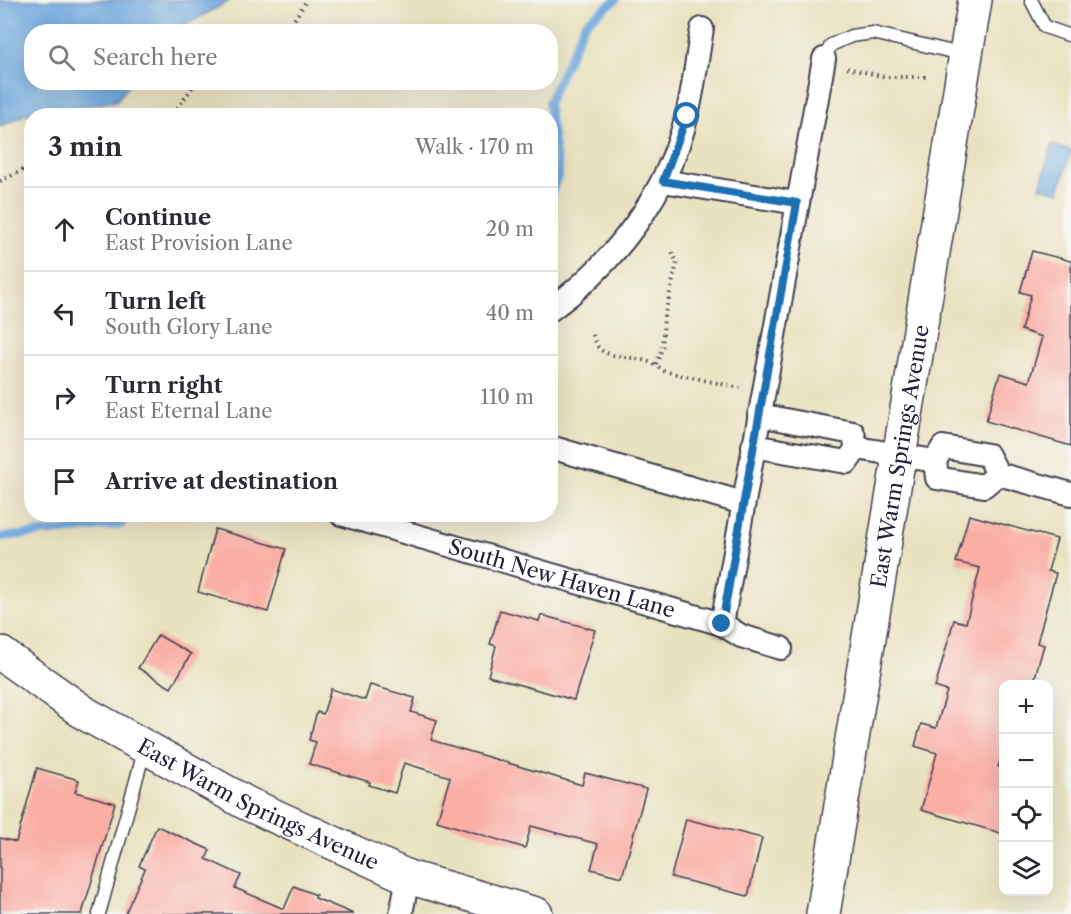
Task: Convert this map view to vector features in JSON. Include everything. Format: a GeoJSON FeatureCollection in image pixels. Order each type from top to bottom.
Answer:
{"type":"FeatureCollection","features":[{"type":"Feature","properties":{"kind":"street","name":"East Warm Springs Avenue"},"geometry":{"type":"LineString","coordinates":[[823,914],[975,0]]}},
{"type":"Feature","properties":{"kind":"street"},"geometry":{"type":"LineString","coordinates":[[558,304],[570,296],[627,237],[663,181],[687,116],[702,29]]}},
{"type":"Feature","properties":{"kind":"street"},"geometry":{"type":"LineString","coordinates":[[722,624],[797,203],[833,63]]}},
{"type":"Feature","properties":{"kind":"street"},"geometry":{"type":"LineString","coordinates":[[663,181],[797,203]]}},
{"type":"Feature","properties":{"kind":"street"},"geometry":{"type":"LineString","coordinates":[[759,415],[853,433],[857,448]]}},
{"type":"Feature","properties":{"kind":"street"},"geometry":{"type":"LineString","coordinates":[[753,446],[847,462],[857,448]]}},
{"type":"Feature","properties":{"kind":"street"},"geometry":{"type":"LineString","coordinates":[[998,474],[984,486],[937,478],[935,461],[944,447],[988,455],[998,474],[1071,494]]}},
{"type":"Feature","properties":{"kind":"street"},"geometry":{"type":"LineString","coordinates":[[857,448],[935,461]]}},
{"type":"Feature","properties":{"kind":"street"},"geometry":{"type":"LineString","coordinates":[[558,449],[742,503]]}},
{"type":"Feature","properties":{"kind":"street","name":"South New Haven Lane"},"geometry":{"type":"LineString","coordinates":[[369,522],[722,624],[741,636],[781,648]]}},
{"type":"Feature","properties":{"kind":"street","name":"East Warm Springs Avenue"},"geometry":{"type":"LineString","coordinates":[[0,653],[86,714],[246,803],[408,877],[536,914]]}},
{"type":"Feature","properties":{"kind":"street"},"geometry":{"type":"LineString","coordinates":[[401,914],[408,877]]}},
{"type":"Feature","properties":{"kind":"lane"},"geometry":{"type":"LineString","coordinates":[[1031,0],[1045,27],[1071,36]]}},
{"type":"Feature","properties":{"kind":"lane"},"geometry":{"type":"LineString","coordinates":[[833,63],[831,45],[851,36],[873,33],[967,56]]}},
{"type":"Feature","properties":{"kind":"lane"},"geometry":{"type":"LineString","coordinates":[[99,914],[146,747]]}},
{"type":"Feature","properties":{"kind":"path"},"geometry":{"type":"LineString","coordinates":[[291,24],[307,0]]}},
{"type":"Feature","properties":{"kind":"path"},"geometry":{"type":"LineString","coordinates":[[833,63],[885,77],[929,77]]}},
{"type":"Feature","properties":{"kind":"path"},"geometry":{"type":"LineString","coordinates":[[177,108],[190,90]]}},
{"type":"Feature","properties":{"kind":"path"},"geometry":{"type":"LineString","coordinates":[[0,180],[24,170]]}},
{"type":"Feature","properties":{"kind":"path"},"geometry":{"type":"LineString","coordinates":[[656,364],[662,350],[664,318],[677,263],[671,249]]}},
{"type":"Feature","properties":{"kind":"path"},"geometry":{"type":"LineString","coordinates":[[593,335],[598,348],[605,352],[656,364],[663,371],[747,389]]}},
{"type":"Feature","properties":{"kind":"water"},"geometry":{"type":"Polygon","coordinates":[[[0,0],[231,0],[188,24],[24,24],[24,90],[125,90],[116,101],[70,108],[24,108],[24,115],[0,127],[0,0]]]}},
{"type":"Feature","properties":{"kind":"water"},"geometry":{"type":"Polygon","coordinates":[[[1052,145],[1071,151],[1059,192],[1040,187],[1052,145]]]}},
{"type":"Feature","properties":{"kind":"building"},"geometry":{"type":"Polygon","coordinates":[[[1032,251],[1071,261],[1071,446],[986,421],[1000,373],[1029,382],[1042,337],[1021,330],[1031,295],[1020,292],[1032,251]]]}},
{"type":"Feature","properties":{"kind":"building"},"geometry":{"type":"Polygon","coordinates":[[[969,515],[1057,539],[1048,571],[1056,573],[1037,643],[1044,645],[1034,680],[999,680],[999,833],[921,810],[937,753],[915,746],[921,724],[936,728],[947,691],[935,687],[954,620],[966,623],[980,568],[956,562],[969,515]]]}},
{"type":"Feature","properties":{"kind":"building"},"geometry":{"type":"Polygon","coordinates":[[[215,529],[286,549],[268,612],[198,592],[215,529]]]}},
{"type":"Feature","properties":{"kind":"building"},"geometry":{"type":"Polygon","coordinates":[[[500,610],[539,621],[541,615],[595,630],[574,700],[488,676],[496,646],[490,644],[500,610]]]}},
{"type":"Feature","properties":{"kind":"building"},"geometry":{"type":"Polygon","coordinates":[[[158,635],[191,654],[171,688],[138,668],[158,635]]]}},
{"type":"Feature","properties":{"kind":"building"},"geometry":{"type":"Polygon","coordinates":[[[370,685],[415,698],[411,712],[437,720],[431,740],[582,785],[585,773],[646,789],[622,877],[591,869],[598,844],[531,826],[525,848],[437,821],[450,777],[404,763],[395,793],[369,785],[370,782],[309,764],[316,742],[309,740],[317,712],[323,714],[331,689],[365,700],[370,685]]]}},
{"type":"Feature","properties":{"kind":"building"},"geometry":{"type":"Polygon","coordinates":[[[37,768],[79,780],[75,792],[115,803],[82,914],[0,914],[0,838],[16,842],[37,768]]]}},
{"type":"Feature","properties":{"kind":"building"},"geometry":{"type":"Polygon","coordinates":[[[686,819],[762,838],[748,896],[671,877],[686,819]]]}},
{"type":"Feature","properties":{"kind":"building"},"geometry":{"type":"Polygon","coordinates":[[[157,826],[210,850],[206,859],[241,875],[235,888],[284,909],[294,886],[316,895],[315,898],[354,914],[125,914],[145,869],[139,866],[157,826]]]}},
{"type":"Feature","properties":{"kind":"waterway"},"geometry":{"type":"LineString","coordinates":[[558,81],[585,23],[616,0]]}},
{"type":"Feature","properties":{"kind":"waterway"},"geometry":{"type":"LineString","coordinates":[[549,108],[548,103],[554,90]]}},
{"type":"Feature","properties":{"kind":"waterway"},"geometry":{"type":"LineString","coordinates":[[558,167],[558,176]]}},
{"type":"Feature","properties":{"kind":"waterway"},"geometry":{"type":"LineString","coordinates":[[0,537],[121,525],[123,522]]}},
{"type":"Feature","properties":{"kind":"route"},"geometry":{"type":"LineString","coordinates":[[687,116],[663,181],[797,203],[722,624]]}}]}
